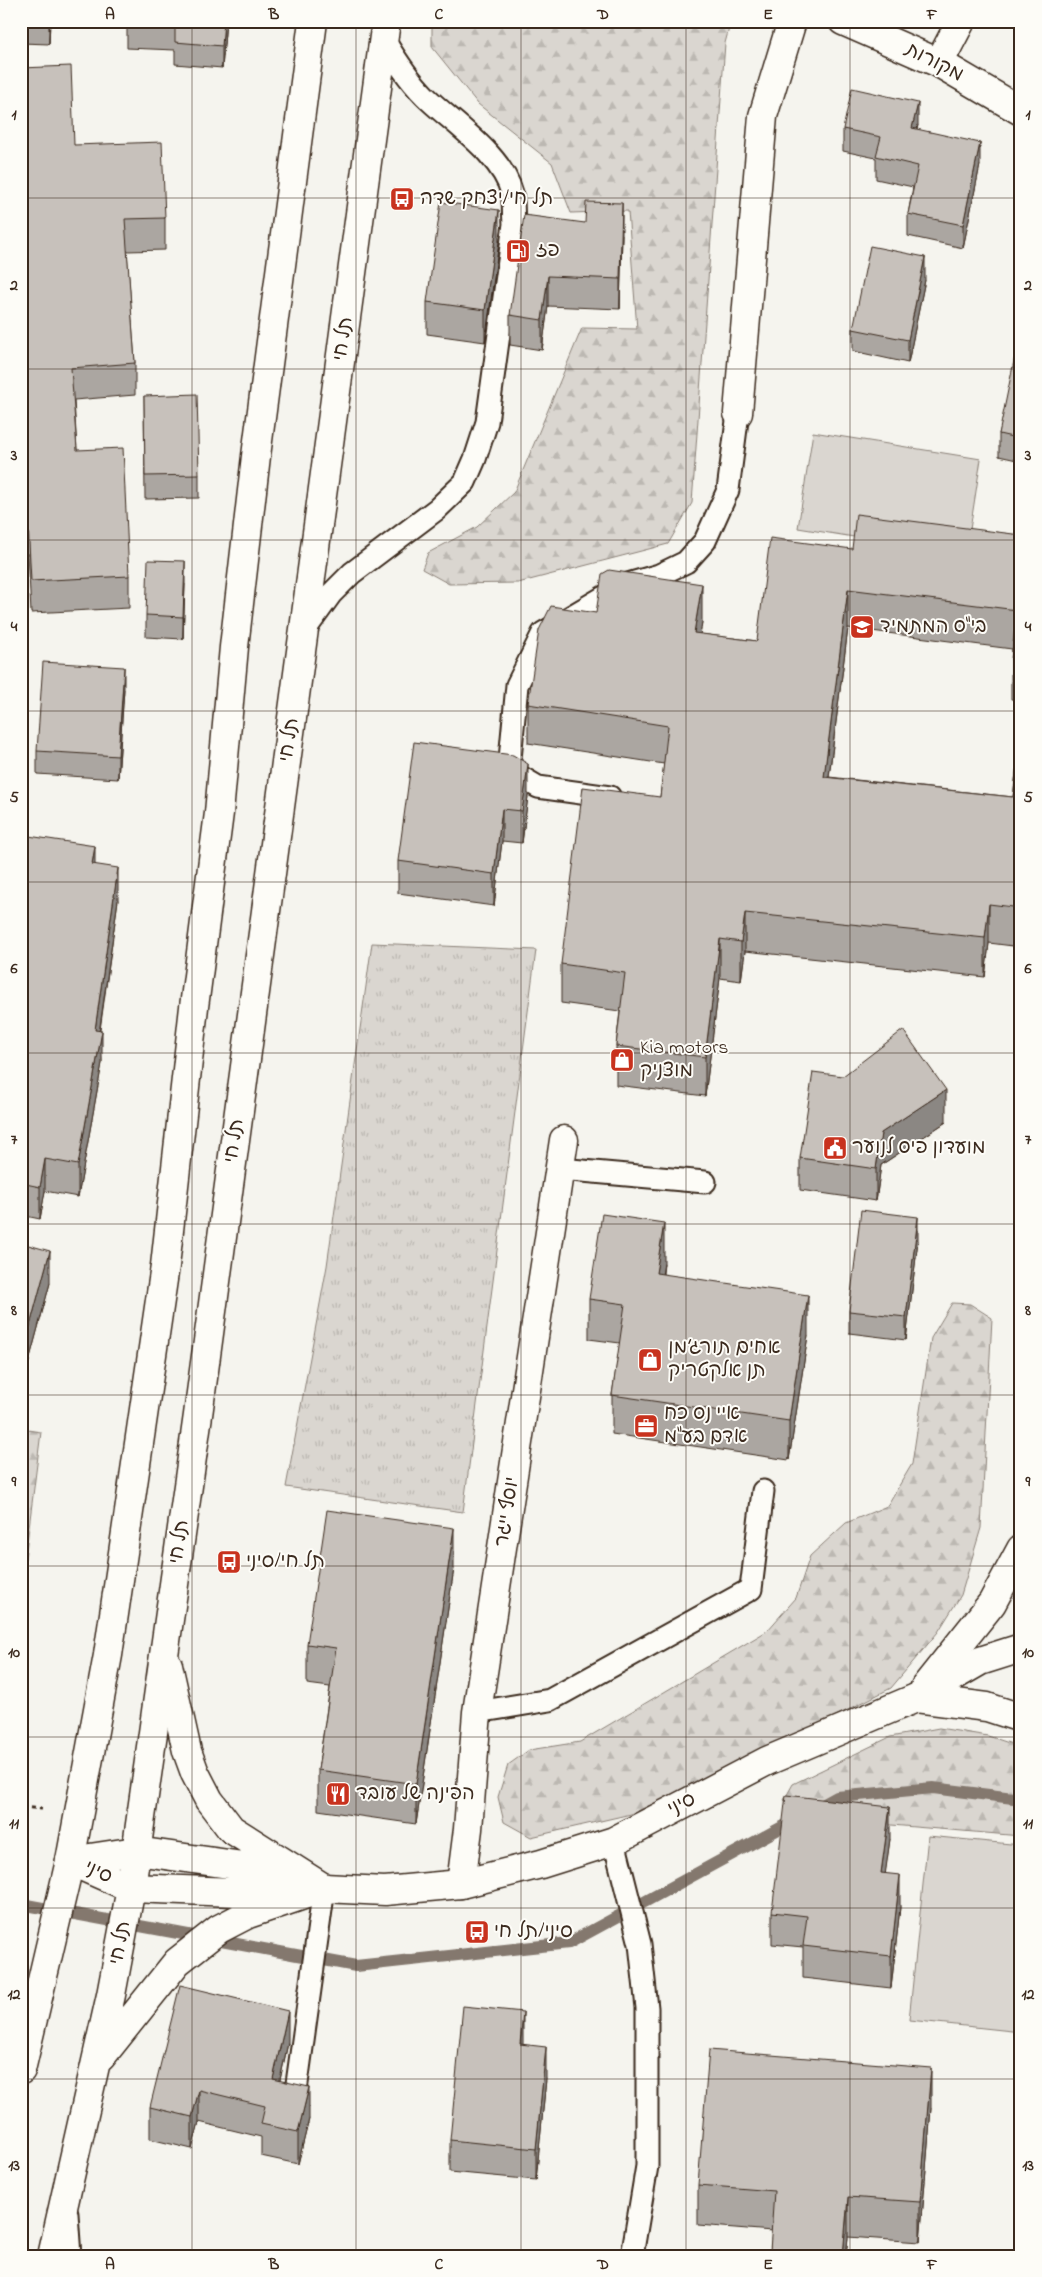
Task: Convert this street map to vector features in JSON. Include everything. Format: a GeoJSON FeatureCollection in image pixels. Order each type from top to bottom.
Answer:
{"type":"FeatureCollection","features":[{"type":"Feature","properties":{"kind":"main road"},"geometry":{"type":"LineString","coordinates":[[21,2070],[70,1861],[108,1655],[165,1266],[194,1007],[219,812],[234,647],[256,456],[313,21]]}},
{"type":"Feature","properties":{"kind":"main road"},"geometry":{"type":"LineString","coordinates":[[738,413],[763,116],[792,21]]}},
{"type":"Feature","properties":{"kind":"main road","name":"מקורות"},"geometry":{"type":"LineString","coordinates":[[843,21],[939,63],[1021,111]]}},
{"type":"Feature","properties":{"kind":"main road"},"geometry":{"type":"LineString","coordinates":[[939,63],[961,21]]}},
{"type":"Feature","properties":{"kind":"main road","name":"תל חי"},"geometry":{"type":"LineString","coordinates":[[52,2256],[67,2198],[97,2062],[131,1888],[305,630],[385,31]]}},
{"type":"Feature","properties":{"kind":"main road","name":"יוסף ייגר"},"geometry":{"type":"LineString","coordinates":[[460,1884],[468,1829],[477,1712],[564,1140]]}},
{"type":"Feature","properties":{"kind":"main road"},"geometry":{"type":"LineString","coordinates":[[916,1698],[992,1603],[1021,1549]]}},
{"type":"Feature","properties":{"kind":"main road","name":"סיני"},"geometry":{"type":"LineString","coordinates":[[70,1861],[131,1888],[259,1894],[324,1888],[385,1891],[460,1884],[540,1864],[614,1841],[767,1761],[916,1698],[980,1661],[1021,1648]]}},
{"type":"Feature","properties":{"kind":"main road"},"geometry":{"type":"LineString","coordinates":[[164,1649],[187,1751],[195,1773],[209,1800],[231,1829],[324,1888]]}},
{"type":"Feature","properties":{"kind":"main road"},"geometry":{"type":"LineString","coordinates":[[916,1698],[987,1707],[1021,1718]]}},
{"type":"Feature","properties":{"kind":"main road","name":"סיני"},"geometry":{"type":"LineString","coordinates":[[70,1861],[136,1851],[250,1867],[324,1888]]}},
{"type":"Feature","properties":{"kind":"main road"},"geometry":{"type":"LineString","coordinates":[[97,2062],[177,1962],[219,1929],[248,1914],[324,1888]]}},
{"type":"Feature","properties":{"kind":"lane"},"geometry":{"type":"LineString","coordinates":[[305,630],[331,594],[352,573],[436,509],[465,482],[488,422],[514,224],[512,192],[500,169],[481,146],[425,96],[405,74],[385,31]]}},
{"type":"Feature","properties":{"kind":"lane"},"geometry":{"type":"LineString","coordinates":[[620,798],[538,787],[509,770],[517,685],[543,633],[624,585],[659,575],[686,562],[705,541],[728,490],[738,413]]}},
{"type":"Feature","properties":{"kind":"lane"},"geometry":{"type":"LineString","coordinates":[[560,1169],[705,1182]]}},
{"type":"Feature","properties":{"kind":"lane"},"geometry":{"type":"LineString","coordinates":[[477,1712],[550,1700],[751,1590],[763,1491]]}},
{"type":"Feature","properties":{"kind":"lane"},"geometry":{"type":"LineString","coordinates":[[614,1841],[640,1944],[647,2008],[647,2166],[632,2256]]}},
{"type":"Feature","properties":{"kind":"lane"},"geometry":{"type":"LineString","coordinates":[[295,2098],[324,1888]]}},
{"type":"Feature","properties":{"kind":"lane"},"geometry":{"type":"LineString","coordinates":[[67,2198],[70,2256]]}},
{"type":"Feature","properties":{"kind":"path"},"geometry":{"type":"LineString","coordinates":[[21,1807],[42,1809]]}},
{"type":"Feature","properties":{"kind":"green space"},"geometry":{"type":"Polygon","coordinates":[[[432,21],[731,21],[725,43],[692,503],[668,544],[518,583],[449,584],[422,569],[428,553],[477,527],[514,492],[582,328],[637,329],[628,211],[571,213],[552,163],[478,104],[432,47],[432,21]]]}},
{"type":"Feature","properties":{"kind":"green space"},"geometry":{"type":"Polygon","coordinates":[[[813,432],[981,459],[966,555],[798,528],[813,432]]]}},
{"type":"Feature","properties":{"kind":"green space"},"geometry":{"type":"Polygon","coordinates":[[[372,943],[536,950],[463,1512],[286,1487],[327,1266],[372,943]]]}},
{"type":"Feature","properties":{"kind":"green space"},"geometry":{"type":"Polygon","coordinates":[[[952,1303],[970,1304],[992,1318],[981,1528],[961,1595],[938,1632],[891,1688],[749,1760],[631,1814],[531,1837],[504,1822],[498,1797],[508,1765],[529,1750],[580,1742],[767,1631],[796,1598],[810,1556],[846,1523],[887,1506],[912,1464],[931,1338],[952,1303]]]}},
{"type":"Feature","properties":{"kind":"green space"},"geometry":{"type":"Polygon","coordinates":[[[21,1429],[41,1432],[21,1591],[21,1429]]]}},
{"type":"Feature","properties":{"kind":"green space"},"geometry":{"type":"Polygon","coordinates":[[[939,1728],[988,1736],[1021,1747],[1021,1836],[809,1818],[784,1800],[793,1784],[890,1737],[939,1728]]]}},
{"type":"Feature","properties":{"kind":"green space"},"geometry":{"type":"Polygon","coordinates":[[[928,1836],[1021,1845],[1021,2032],[909,2020],[928,1836]]]}},
{"type":"Feature","properties":{"kind":"building"},"geometry":{"type":"Polygon","coordinates":[[[127,21],[224,21],[222,46],[175,42],[175,28],[127,25],[127,21]]]}},
{"type":"Feature","properties":{"kind":"building"},"geometry":{"type":"Polygon","coordinates":[[[71,66],[74,145],[162,142],[165,218],[125,219],[135,363],[71,368],[77,450],[123,448],[129,576],[31,581],[28,522],[21,523],[21,68],[71,66]]]}},
{"type":"Feature","properties":{"kind":"building"},"geometry":{"type":"Polygon","coordinates":[[[852,88],[918,103],[912,128],[980,143],[963,225],[908,214],[918,166],[876,156],[881,137],[843,129],[852,88]]]}},
{"type":"Feature","properties":{"kind":"building"},"geometry":{"type":"Polygon","coordinates":[[[441,202],[499,210],[485,310],[427,302],[441,202]]]}},
{"type":"Feature","properties":{"kind":"building"},"geometry":{"type":"Polygon","coordinates":[[[586,202],[622,203],[620,279],[548,276],[542,320],[510,315],[524,215],[585,223],[586,202]]]}},
{"type":"Feature","properties":{"kind":"building"},"geometry":{"type":"Polygon","coordinates":[[[870,246],[925,257],[908,340],[853,329],[870,246]]]}},
{"type":"Feature","properties":{"kind":"building"},"geometry":{"type":"Polygon","coordinates":[[[1016,351],[1021,352],[1021,439],[999,434],[1016,351]]]}},
{"type":"Feature","properties":{"kind":"building"},"geometry":{"type":"Polygon","coordinates":[[[197,394],[199,475],[145,476],[144,396],[197,394]]]}},
{"type":"Feature","properties":{"kind":"building"},"geometry":{"type":"Polygon","coordinates":[[[856,514],[1021,535],[1021,662],[1011,660],[1017,610],[848,589],[824,777],[1013,797],[1021,733],[1021,908],[989,904],[985,938],[745,913],[741,942],[720,939],[705,1057],[616,1046],[625,973],[561,964],[583,787],[660,797],[668,726],[528,704],[539,630],[551,606],[596,613],[602,574],[609,570],[702,584],[694,633],[757,641],[770,538],[852,549],[856,514]]]}},
{"type":"Feature","properties":{"kind":"building"},"geometry":{"type":"Polygon","coordinates":[[[148,560],[185,561],[183,617],[146,615],[148,560]]]}},
{"type":"Feature","properties":{"kind":"building"},"geometry":{"type":"Polygon","coordinates":[[[43,662],[124,667],[118,756],[37,751],[43,662]]]}},
{"type":"Feature","properties":{"kind":"building"},"geometry":{"type":"Polygon","coordinates":[[[414,742],[513,755],[528,764],[522,811],[502,809],[494,874],[398,861],[414,742]]]}},
{"type":"Feature","properties":{"kind":"building"},"geometry":{"type":"Polygon","coordinates":[[[22,835],[95,846],[92,864],[118,868],[95,1030],[102,1031],[78,1165],[45,1159],[40,1187],[21,1183],[22,835]]]}},
{"type":"Feature","properties":{"kind":"building"},"geometry":{"type":"Polygon","coordinates":[[[903,1030],[946,1090],[881,1133],[876,1169],[800,1158],[813,1072],[843,1076],[903,1030]]]}},
{"type":"Feature","properties":{"kind":"building"},"geometry":{"type":"Polygon","coordinates":[[[861,1210],[918,1217],[906,1317],[849,1311],[861,1210]]]}},
{"type":"Feature","properties":{"kind":"building"},"geometry":{"type":"Polygon","coordinates":[[[602,1214],[664,1223],[656,1273],[808,1295],[789,1421],[612,1395],[625,1304],[589,1299],[602,1214]]]}},
{"type":"Feature","properties":{"kind":"building"},"geometry":{"type":"Polygon","coordinates":[[[21,1243],[50,1251],[25,1344],[21,1343],[21,1243]]]}},
{"type":"Feature","properties":{"kind":"building"},"geometry":{"type":"Polygon","coordinates":[[[327,1510],[454,1528],[416,1784],[318,1770],[336,1648],[307,1644],[327,1510]]]}},
{"type":"Feature","properties":{"kind":"building"},"geometry":{"type":"Polygon","coordinates":[[[786,1795],[890,1807],[881,1873],[900,1875],[891,1956],[803,1946],[807,1916],[772,1912],[786,1795]]]}},
{"type":"Feature","properties":{"kind":"building"},"geometry":{"type":"Polygon","coordinates":[[[180,1985],[288,2011],[273,2079],[309,2087],[298,2132],[261,2124],[265,2106],[199,2090],[192,2117],[150,2107],[180,1985]]]}},
{"type":"Feature","properties":{"kind":"building"},"geometry":{"type":"Polygon","coordinates":[[[463,2006],[523,2012],[520,2044],[546,2047],[536,2149],[450,2140],[463,2006]]]}},
{"type":"Feature","properties":{"kind":"building"},"geometry":{"type":"Polygon","coordinates":[[[709,2050],[931,2068],[920,2202],[848,2197],[843,2256],[770,2251],[774,2191],[698,2185],[709,2050]]]}},
{"type":"Feature","properties":{"kind":"building"},"geometry":{"type":"Polygon","coordinates":[[[408,2253],[429,2256],[408,2256],[408,2253]]]}},
{"type":"Feature","properties":{"kind":"waterway"},"geometry":{"type":"LineString","coordinates":[[817,1808],[837,1797],[933,1788],[1021,1799]]}},
{"type":"Feature","properties":{"kind":"waterway"},"geometry":{"type":"LineString","coordinates":[[21,1904],[356,1966],[569,1943],[795,1820]]}},
{"type":"Feature","properties":{"kind":"place","name":"תל חי/יצחק שדה"},"geometry":{"type":"Point","coordinates":[402,199]}},
{"type":"Feature","properties":{"kind":"place","name":"פז"},"geometry":{"type":"Point","coordinates":[518,251]}},
{"type":"Feature","properties":{"kind":"place","name":"בי\"ס המתמיד"},"geometry":{"type":"Point","coordinates":[862,627]}},
{"type":"Feature","properties":{"kind":"place","name":"Kia motors מוצניק"},"geometry":{"type":"Point","coordinates":[622,1060]}},
{"type":"Feature","properties":{"kind":"place","name":"מועדון פיס לנוער"},"geometry":{"type":"Point","coordinates":[835,1148]}},
{"type":"Feature","properties":{"kind":"place","name":"אחים תורג׳מן תן אלקטריק"},"geometry":{"type":"Point","coordinates":[650,1360]}},
{"type":"Feature","properties":{"kind":"place","name":"איי נס כח אדם בע\"מ"},"geometry":{"type":"Point","coordinates":[646,1426]}},
{"type":"Feature","properties":{"kind":"place","name":"תל חי/סיני"},"geometry":{"type":"Point","coordinates":[229,1562]}},
{"type":"Feature","properties":{"kind":"place","name":"הפינה של עובד"},"geometry":{"type":"Point","coordinates":[338,1794]}},
{"type":"Feature","properties":{"kind":"place","name":"סיני/תל חי"},"geometry":{"type":"Point","coordinates":[477,1932]}}]}
